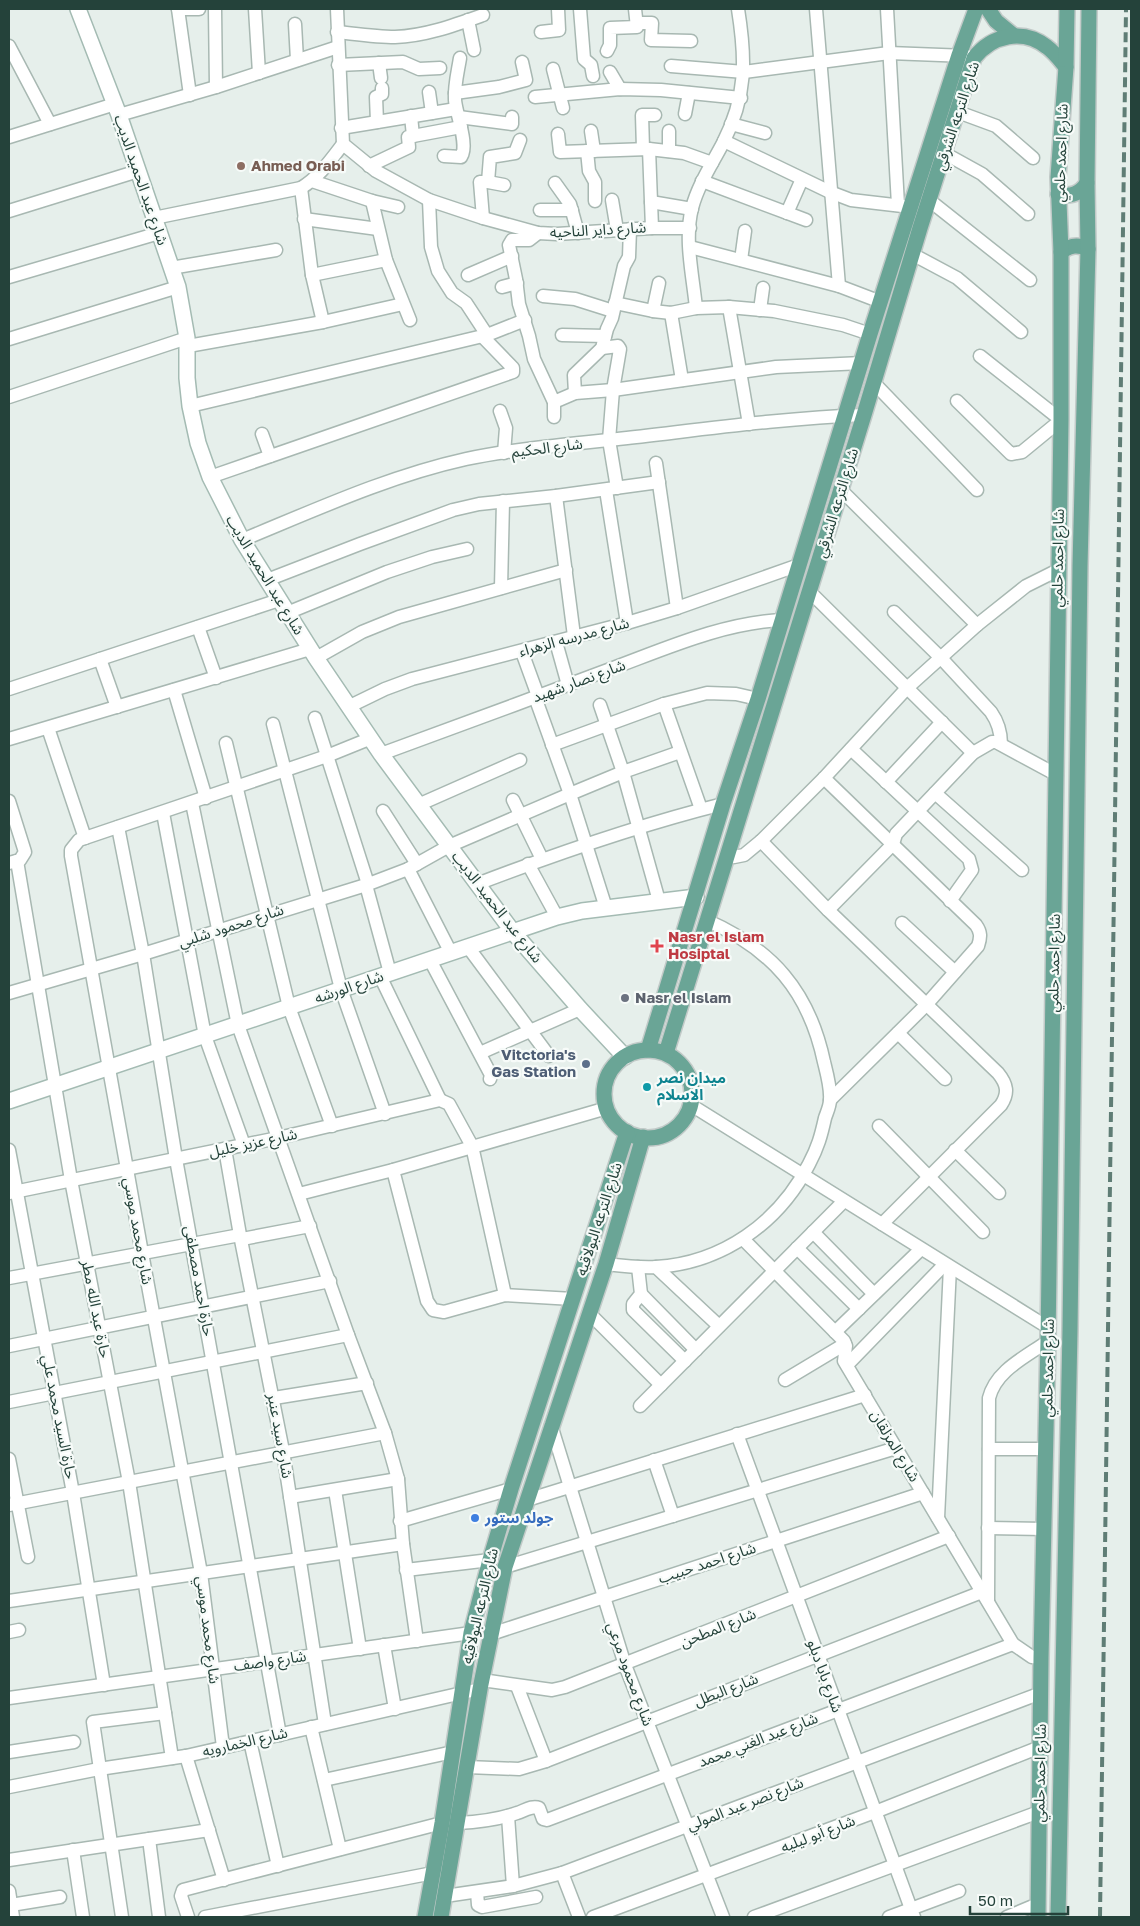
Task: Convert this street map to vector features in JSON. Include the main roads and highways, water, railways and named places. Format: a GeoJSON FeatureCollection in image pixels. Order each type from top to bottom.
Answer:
{"type":"FeatureCollection","features":[{"type":"Feature","properties":{"kind":"main road","name":"شارع الترعه الشرقي"},"geometry":{"type":"LineString","coordinates":[[666,1053],[874,383],[912,254],[913,226],[904,206],[976,9]]}},
{"type":"Feature","properties":{"kind":"main road"},"geometry":{"type":"LineString","coordinates":[[988,9],[996,21],[1014,35],[1039,41],[1053,52],[1066,67]]}},
{"type":"Feature","properties":{"kind":"main road","name":"شارع احمد حلمي"},"geometry":{"type":"LineString","coordinates":[[1038,1911],[1057,776],[1061,420],[1061,252],[1058,194],[1066,67],[1067,9]]}},
{"type":"Feature","properties":{"kind":"main road","name":"شارع احمد حلمي"},"geometry":{"type":"LineString","coordinates":[[1058,1917],[1070,1330],[1080,558],[1088,249],[1089,9]]}},
{"type":"Feature","properties":{"kind":"main road","name":"شارع الترعه الشرقي"},"geometry":{"type":"LineString","coordinates":[[648,1050],[723,804],[758,699],[881,302],[913,226],[929,200],[974,58],[995,40],[1014,35]]}},
{"type":"Feature","properties":{"kind":"main road"},"geometry":{"type":"LineString","coordinates":[[1058,194],[1069,196],[1075,194],[1080,192],[1087,183]]}},
{"type":"Feature","properties":{"kind":"main road"},"geometry":{"type":"LineString","coordinates":[[1061,252],[1065,248],[1077,245],[1088,249]]}},
{"type":"Feature","properties":{"kind":"main road"},"geometry":{"type":"LineString","coordinates":[[648,1050],[666,1053],[679,1062],[688,1074],[692,1090],[691,1105],[683,1121],[661,1136],[643,1137],[627,1132],[614,1122],[607,1108],[604,1096],[607,1078],[617,1063],[636,1051],[648,1050]]}},
{"type":"Feature","properties":{"kind":"main road","name":"شارع الترعه البولاقيه"},"geometry":{"type":"LineString","coordinates":[[424,1917],[454,1752],[471,1633],[511,1489],[627,1132]]}},
{"type":"Feature","properties":{"kind":"main road","name":"شارع الترعه البولاقيه"},"geometry":{"type":"LineString","coordinates":[[442,1917],[481,1685],[504,1567],[606,1264],[643,1137]]}},
{"type":"Feature","properties":{"kind":"railway"},"geometry":{"type":"LineString","coordinates":[[1100,1917],[1126,9]]}},
{"type":"Feature","properties":{"kind":"place","name":"Ahmed Orabi"},"geometry":{"type":"Point","coordinates":[241,166]}},
{"type":"Feature","properties":{"kind":"place","name":"Nasr el Islam Hosiptal"},"geometry":{"type":"Point","coordinates":[657,946]}},
{"type":"Feature","properties":{"kind":"place","name":"Nasr el Islam"},"geometry":{"type":"Point","coordinates":[625,998]}},
{"type":"Feature","properties":{"kind":"place","name":"Vitctoria's Gas Station"},"geometry":{"type":"Point","coordinates":[586,1064]}},
{"type":"Feature","properties":{"kind":"place","name":"ميدان نصر الاسلام"},"geometry":{"type":"Point","coordinates":[647,1087]}},
{"type":"Feature","properties":{"kind":"place","name":"جولد ستور"},"geometry":{"type":"Point","coordinates":[475,1518]}}]}
